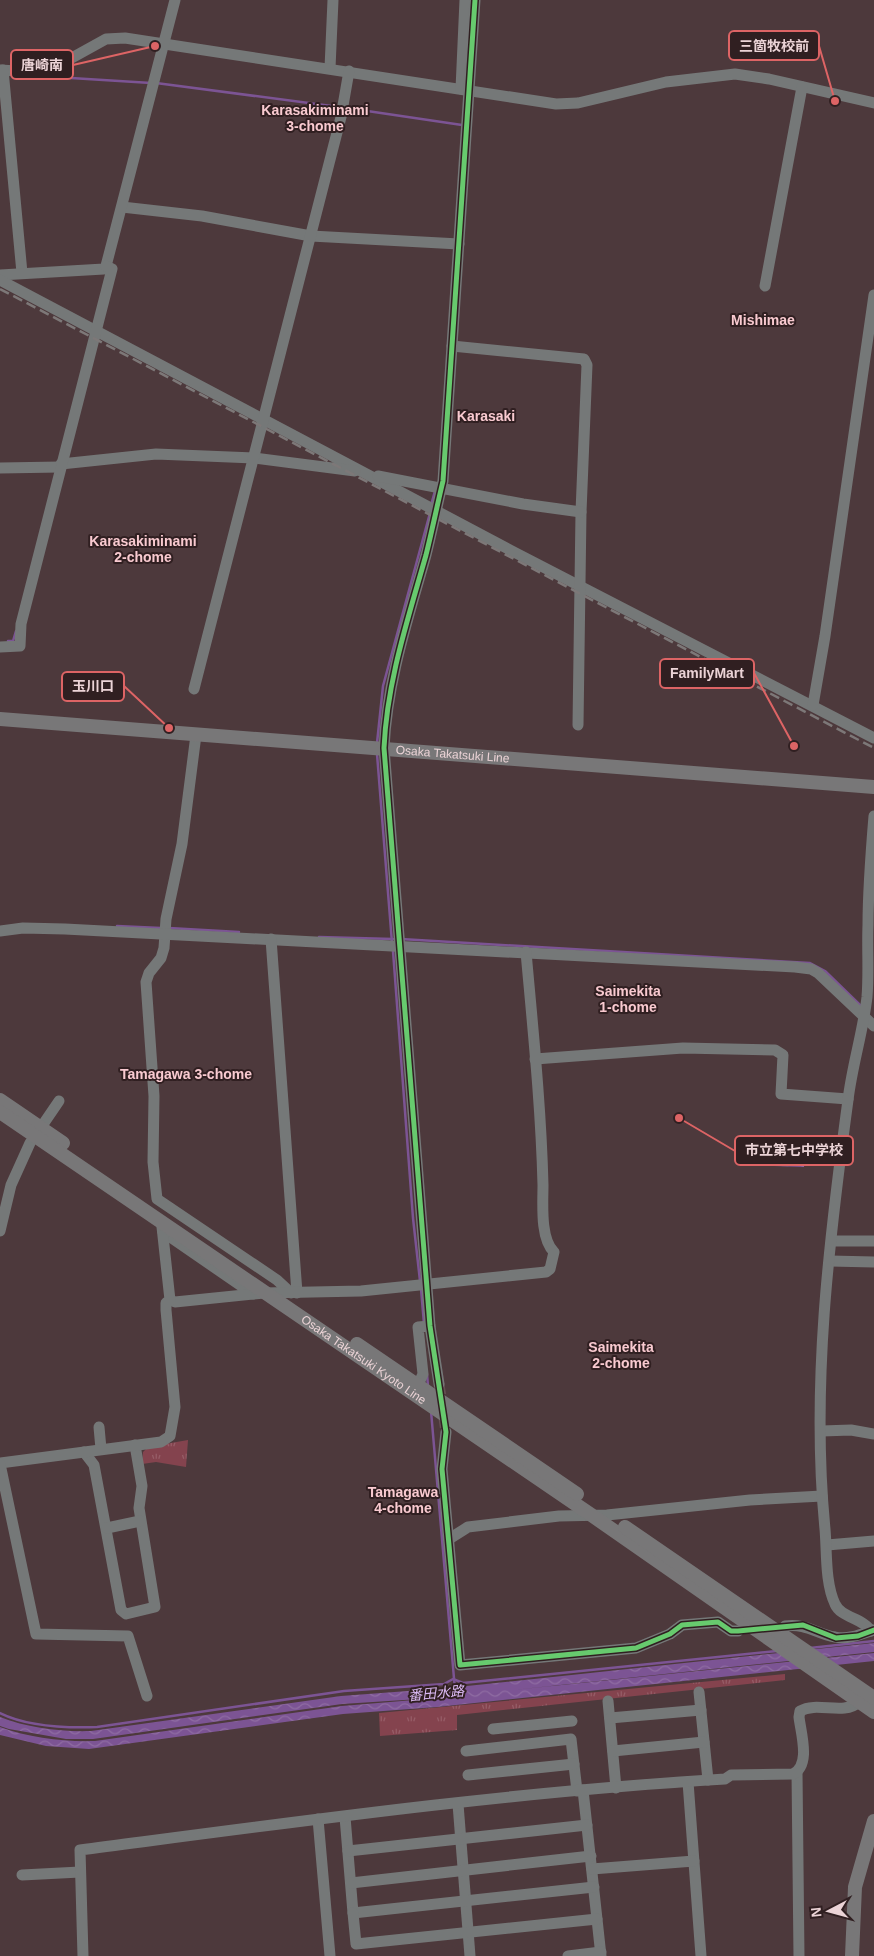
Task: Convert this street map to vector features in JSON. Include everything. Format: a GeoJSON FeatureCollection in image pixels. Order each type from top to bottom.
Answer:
{"type":"FeatureCollection","features":[{"type":"Feature","properties":{"kind":"main road","name":"Osaka Takatsuki Line"},"geometry":{"type":"LineString","coordinates":[[0,719],[874,787]]}},
{"type":"Feature","properties":{"kind":"main road","name":"Osaka Takatsuki Kyoto Line"},"geometry":{"type":"LineString","coordinates":[[0,1100],[289,1293],[418,1385],[874,1698]]}},
{"type":"Feature","properties":{"kind":"main road","name":"Osaka Takatsuki Kyoto Line"},"geometry":{"type":"LineString","coordinates":[[0,1112],[259,1293],[590,1514],[874,1712]]}},
{"type":"Feature","properties":{"kind":"main road"},"geometry":{"type":"LineString","coordinates":[[852,1956],[855,1887],[874,1821]]}},
{"type":"Feature","properties":{"kind":"street"},"geometry":{"type":"LineString","coordinates":[[106,266],[175,0]]}},
{"type":"Feature","properties":{"kind":"street"},"geometry":{"type":"LineString","coordinates":[[330,68],[333,0]]}},
{"type":"Feature","properties":{"kind":"street"},"geometry":{"type":"LineString","coordinates":[[439,1384],[426,1284],[384,748],[385,718],[392,676],[442,489],[459,244],[465,90],[465,0]]}},
{"type":"Feature","properties":{"kind":"street"},"geometry":{"type":"LineString","coordinates":[[465,90],[475,0]]}},
{"type":"Feature","properties":{"kind":"street"},"geometry":{"type":"LineString","coordinates":[[22,273],[2,70],[50,70],[106,38],[125,38],[165,43],[556,104],[578,103],[635,88],[718,74],[769,79],[874,103]]}},
{"type":"Feature","properties":{"kind":"street"},"geometry":{"type":"LineString","coordinates":[[194,689],[341,117],[349,71]]}},
{"type":"Feature","properties":{"kind":"street"},"geometry":{"type":"LineString","coordinates":[[765,286],[802,87]]}},
{"type":"Feature","properties":{"kind":"street"},"geometry":{"type":"LineString","coordinates":[[122,207],[202,216],[311,236],[459,244]]}},
{"type":"Feature","properties":{"kind":"street"},"geometry":{"type":"LineString","coordinates":[[0,275],[104,268],[106,266],[112,269],[21,624],[20,646],[0,647]]}},
{"type":"Feature","properties":{"kind":"street"},"geometry":{"type":"LineString","coordinates":[[0,280],[581,587],[874,738]]}},
{"type":"Feature","properties":{"kind":"street"},"geometry":{"type":"LineString","coordinates":[[813,705],[825,636],[874,295]]}},
{"type":"Feature","properties":{"kind":"street"},"geometry":{"type":"LineString","coordinates":[[452,346],[584,359],[587,365],[581,512],[578,725]]}},
{"type":"Feature","properties":{"kind":"street"},"geometry":{"type":"LineString","coordinates":[[0,468],[61,465],[156,454],[254,458],[366,473],[523,504],[581,512]]}},
{"type":"Feature","properties":{"kind":"street"},"geometry":{"type":"LineString","coordinates":[[196,735],[182,844],[166,919],[161,958],[149,973],[146,982],[154,1096],[153,1162],[157,1199],[278,1280],[289,1293]]}},
{"type":"Feature","properties":{"kind":"street"},"geometry":{"type":"LineString","coordinates":[[785,1626],[803,1625],[836,1638],[858,1636],[872,1630],[867,1625],[840,1611],[835,1604],[826,1545],[822,1496],[822,1359],[832,1241],[848,1099],[870,996],[874,816]]}},
{"type":"Feature","properties":{"kind":"street"},"geometry":{"type":"LineString","coordinates":[[0,931],[40,928],[526,952],[811,969],[818,973],[874,1026]]}},
{"type":"Feature","properties":{"kind":"street"},"geometry":{"type":"LineString","coordinates":[[271,939],[289,1293]]}},
{"type":"Feature","properties":{"kind":"street"},"geometry":{"type":"LineString","coordinates":[[170,1300],[175,1302],[259,1293],[361,1290],[546,1272],[550,1269],[554,1252],[549,1247],[543,1221],[541,1133],[526,952]]}},
{"type":"Feature","properties":{"kind":"street"},"geometry":{"type":"LineString","coordinates":[[535,1060],[683,1048],[775,1050],[783,1055],[781,1094],[848,1099]]}},
{"type":"Feature","properties":{"kind":"street"},"geometry":{"type":"LineString","coordinates":[[44,1123],[58,1101]]}},
{"type":"Feature","properties":{"kind":"street"},"geometry":{"type":"LineString","coordinates":[[0,1231],[11,1185],[30,1142]]}},
{"type":"Feature","properties":{"kind":"street"},"geometry":{"type":"LineString","coordinates":[[170,1300],[162,1229],[259,1293]]}},
{"type":"Feature","properties":{"kind":"street"},"geometry":{"type":"LineString","coordinates":[[832,1241],[874,1241]]}},
{"type":"Feature","properties":{"kind":"street"},"geometry":{"type":"LineString","coordinates":[[830,1261],[874,1262]]}},
{"type":"Feature","properties":{"kind":"street"},"geometry":{"type":"LineString","coordinates":[[147,1696],[128,1636],[36,1634],[0,1464],[166,1440],[170,1436],[173,1427],[175,1407],[166,1310],[166,1303],[170,1300]]}},
{"type":"Feature","properties":{"kind":"street"},"geometry":{"type":"LineString","coordinates":[[418,1385],[423,1374],[418,1327],[430,1326]]}},
{"type":"Feature","properties":{"kind":"street"},"geometry":{"type":"LineString","coordinates":[[99,1427],[101,1449]]}},
{"type":"Feature","properties":{"kind":"street"},"geometry":{"type":"LineString","coordinates":[[822,1431],[851,1430],[874,1434]]}},
{"type":"Feature","properties":{"kind":"street"},"geometry":{"type":"LineString","coordinates":[[446,1432],[442,1469],[460,1665],[636,1648],[670,1634],[682,1625],[718,1622],[731,1630],[738,1631]]}},
{"type":"Feature","properties":{"kind":"street"},"geometry":{"type":"LineString","coordinates":[[84,1452],[94,1465],[121,1610],[126,1614],[151,1610],[154,1607],[140,1521],[139,1508],[142,1486],[136,1445]]}},
{"type":"Feature","properties":{"kind":"street"},"geometry":{"type":"LineString","coordinates":[[449,1540],[468,1527],[559,1516],[607,1515],[750,1500],[822,1496]]}},
{"type":"Feature","properties":{"kind":"street"},"geometry":{"type":"LineString","coordinates":[[107,1528],[140,1521]]}},
{"type":"Feature","properties":{"kind":"street"},"geometry":{"type":"LineString","coordinates":[[826,1545],[874,1541]]}},
{"type":"Feature","properties":{"kind":"street"},"geometry":{"type":"LineString","coordinates":[[699,1692],[708,1780]]}},
{"type":"Feature","properties":{"kind":"street"},"geometry":{"type":"LineString","coordinates":[[608,1701],[616,1788]]}},
{"type":"Feature","properties":{"kind":"street"},"geometry":{"type":"LineString","coordinates":[[799,1956],[797,1772],[803,1763],[800,1711],[806,1708],[845,1708],[855,1706],[859,1702]]}},
{"type":"Feature","properties":{"kind":"street"},"geometry":{"type":"LineString","coordinates":[[610,1718],[701,1710]]}},
{"type":"Feature","properties":{"kind":"street"},"geometry":{"type":"LineString","coordinates":[[493,1729],[572,1721]]}},
{"type":"Feature","properties":{"kind":"street"},"geometry":{"type":"LineString","coordinates":[[554,1722],[557,1741]]}},
{"type":"Feature","properties":{"kind":"street"},"geometry":{"type":"LineString","coordinates":[[466,1751],[571,1739],[574,1764],[587,1825],[601,1954],[568,1956]]}},
{"type":"Feature","properties":{"kind":"street"},"geometry":{"type":"LineString","coordinates":[[613,1751],[704,1742]]}},
{"type":"Feature","properties":{"kind":"street"},"geometry":{"type":"LineString","coordinates":[[468,1776],[574,1764]]}},
{"type":"Feature","properties":{"kind":"street"},"geometry":{"type":"LineString","coordinates":[[83,1956],[80,1850],[318,1818],[345,1817],[580,1791],[725,1779],[732,1775],[793,1774],[797,1772]]}},
{"type":"Feature","properties":{"kind":"street"},"geometry":{"type":"LineString","coordinates":[[688,1782],[701,1956]]}},
{"type":"Feature","properties":{"kind":"street"},"geometry":{"type":"LineString","coordinates":[[458,1804],[468,1901],[470,1956]]}},
{"type":"Feature","properties":{"kind":"street"},"geometry":{"type":"LineString","coordinates":[[345,1817],[356,1944],[598,1919]]}},
{"type":"Feature","properties":{"kind":"street"},"geometry":{"type":"LineString","coordinates":[[318,1818],[330,1956]]}},
{"type":"Feature","properties":{"kind":"street"},"geometry":{"type":"LineString","coordinates":[[348,1851],[587,1825]]}},
{"type":"Feature","properties":{"kind":"street"},"geometry":{"type":"LineString","coordinates":[[351,1883],[591,1856]]}},
{"type":"Feature","properties":{"kind":"street"},"geometry":{"type":"LineString","coordinates":[[592,1869],[694,1861]]}},
{"type":"Feature","properties":{"kind":"street"},"geometry":{"type":"LineString","coordinates":[[22,1875],[80,1872]]}},
{"type":"Feature","properties":{"kind":"street"},"geometry":{"type":"LineString","coordinates":[[353,1913],[594,1887]]}},
{"type":"Feature","properties":{"kind":"green space"},"geometry":{"type":"Polygon","coordinates":[[[188,1440],[186,1467],[156,1462],[142,1464],[143,1452],[148,1447],[188,1440]]]}},
{"type":"Feature","properties":{"kind":"green space"},"geometry":{"type":"Polygon","coordinates":[[[785,1674],[785,1680],[457,1715],[457,1730],[380,1736],[379,1713],[785,1674]]]}},
{"type":"Feature","properties":{"kind":"water"},"geometry":{"type":"Polygon","coordinates":[[[775,1148],[805,1149],[804,1167],[774,1166],[775,1148]]]}},
{"type":"Feature","properties":{"kind":"water","name":"番田水路"},"geometry":{"type":"Polygon","coordinates":[[[874,1643],[874,1652],[464,1695],[874,1653],[874,1661],[437,1707],[343,1714],[89,1749],[46,1746],[0,1735],[0,1727],[23,1734],[47,1738],[95,1741],[342,1706],[450,1697],[342,1704],[93,1739],[66,1739],[9,1729],[0,1726],[0,1717],[22,1724],[45,1728],[91,1731],[341,1696],[448,1688],[874,1643]]]}},
{"type":"Feature","properties":{"kind":"waterway"},"geometry":{"type":"LineString","coordinates":[[39,76],[151,83]]}},
{"type":"Feature","properties":{"kind":"waterway"},"geometry":{"type":"LineString","coordinates":[[156,83],[339,107]]}},
{"type":"Feature","properties":{"kind":"waterway"},"geometry":{"type":"LineString","coordinates":[[347,108],[462,125]]}},
{"type":"Feature","properties":{"kind":"waterway"},"geometry":{"type":"LineString","coordinates":[[431,505],[435,491]]}},
{"type":"Feature","properties":{"kind":"waterway"},"geometry":{"type":"LineString","coordinates":[[377,743],[383,686],[430,513]]}},
{"type":"Feature","properties":{"kind":"waterway"},"geometry":{"type":"LineString","coordinates":[[8,641],[13,641],[16,631]]}},
{"type":"Feature","properties":{"kind":"waterway"},"geometry":{"type":"LineString","coordinates":[[377,754],[392,943]]}},
{"type":"Feature","properties":{"kind":"waterway"},"geometry":{"type":"LineString","coordinates":[[117,926],[161,928]]}},
{"type":"Feature","properties":{"kind":"waterway"},"geometry":{"type":"LineString","coordinates":[[169,928],[239,932]]}},
{"type":"Feature","properties":{"kind":"waterway"},"geometry":{"type":"LineString","coordinates":[[319,937],[393,939]]}},
{"type":"Feature","properties":{"kind":"waterway"},"geometry":{"type":"LineString","coordinates":[[401,939],[810,963],[825,971],[861,1006]]}},
{"type":"Feature","properties":{"kind":"waterway"},"geometry":{"type":"LineString","coordinates":[[393,951],[413,1218],[420,1281]]}},
{"type":"Feature","properties":{"kind":"waterway"},"geometry":{"type":"LineString","coordinates":[[421,1289],[424,1324]]}},
{"type":"Feature","properties":{"kind":"waterway"},"geometry":{"type":"LineString","coordinates":[[427,1374],[428,1386]]}},
{"type":"Feature","properties":{"kind":"waterway","name":"番田水路"},"geometry":{"type":"LineString","coordinates":[[431,1411],[455,1690]]}},
{"type":"Feature","properties":{"kind":"waterway"},"geometry":{"type":"LineString","coordinates":[[810,1648],[874,1641]]}},
{"type":"Feature","properties":{"kind":"waterway","name":"番田水路"},"geometry":{"type":"LineString","coordinates":[[0,1713],[35,1724],[61,1727],[97,1727],[344,1691],[444,1684],[453,1679],[463,1683],[777,1651]]}},
{"type":"Feature","properties":{"kind":"tunnel"},"geometry":{"type":"LineString","coordinates":[[439,1384],[446,1432]]}},
{"type":"Feature","properties":{"kind":"railway"},"geometry":{"type":"LineString","coordinates":[[0,289],[874,748]]}},
{"type":"Feature","properties":{"kind":"cycle path"},"geometry":{"type":"LineString","coordinates":[[475,0],[443,481],[426,555],[394,674],[389,699],[384,748],[430,1326],[446,1432],[442,1469],[460,1665],[636,1648],[670,1634],[682,1625],[718,1622],[731,1631],[803,1625],[836,1638],[858,1636],[874,1630]]}},
{"type":"Feature","properties":{"kind":"place","name":"唐崎南"},"geometry":{"type":"Point","coordinates":[155,46]}},
{"type":"Feature","properties":{"kind":"place","name":"三箇牧校前"},"geometry":{"type":"Point","coordinates":[835,101]}},
{"type":"Feature","properties":{"kind":"place","name":"玉川口"},"geometry":{"type":"Point","coordinates":[169,728]}},
{"type":"Feature","properties":{"kind":"place","name":"FamilyMart"},"geometry":{"type":"Point","coordinates":[794,746]}},
{"type":"Feature","properties":{"kind":"place","name":"市立第七中学校"},"geometry":{"type":"Point","coordinates":[679,1118]}},
{"type":"Feature","properties":{"kind":"district","name":"Karasakiminami 3-chome"},"geometry":{"type":"Point","coordinates":[315,118]}},
{"type":"Feature","properties":{"kind":"district","name":"Mishimae"},"geometry":{"type":"Point","coordinates":[763,320]}},
{"type":"Feature","properties":{"kind":"district","name":"Karasaki"},"geometry":{"type":"Point","coordinates":[486,416]}},
{"type":"Feature","properties":{"kind":"district","name":"Karasakiminami 2-chome"},"geometry":{"type":"Point","coordinates":[143,550]}},
{"type":"Feature","properties":{"kind":"district","name":"Saimekita 1-chome"},"geometry":{"type":"Point","coordinates":[628,1000]}},
{"type":"Feature","properties":{"kind":"district","name":"Tamagawa 3-chome"},"geometry":{"type":"Point","coordinates":[186,1074]}},
{"type":"Feature","properties":{"kind":"district","name":"Saimekita 2-chome"},"geometry":{"type":"Point","coordinates":[621,1355]}},
{"type":"Feature","properties":{"kind":"district","name":"Tamagawa 4-chome"},"geometry":{"type":"Point","coordinates":[403,1500]}}]}
